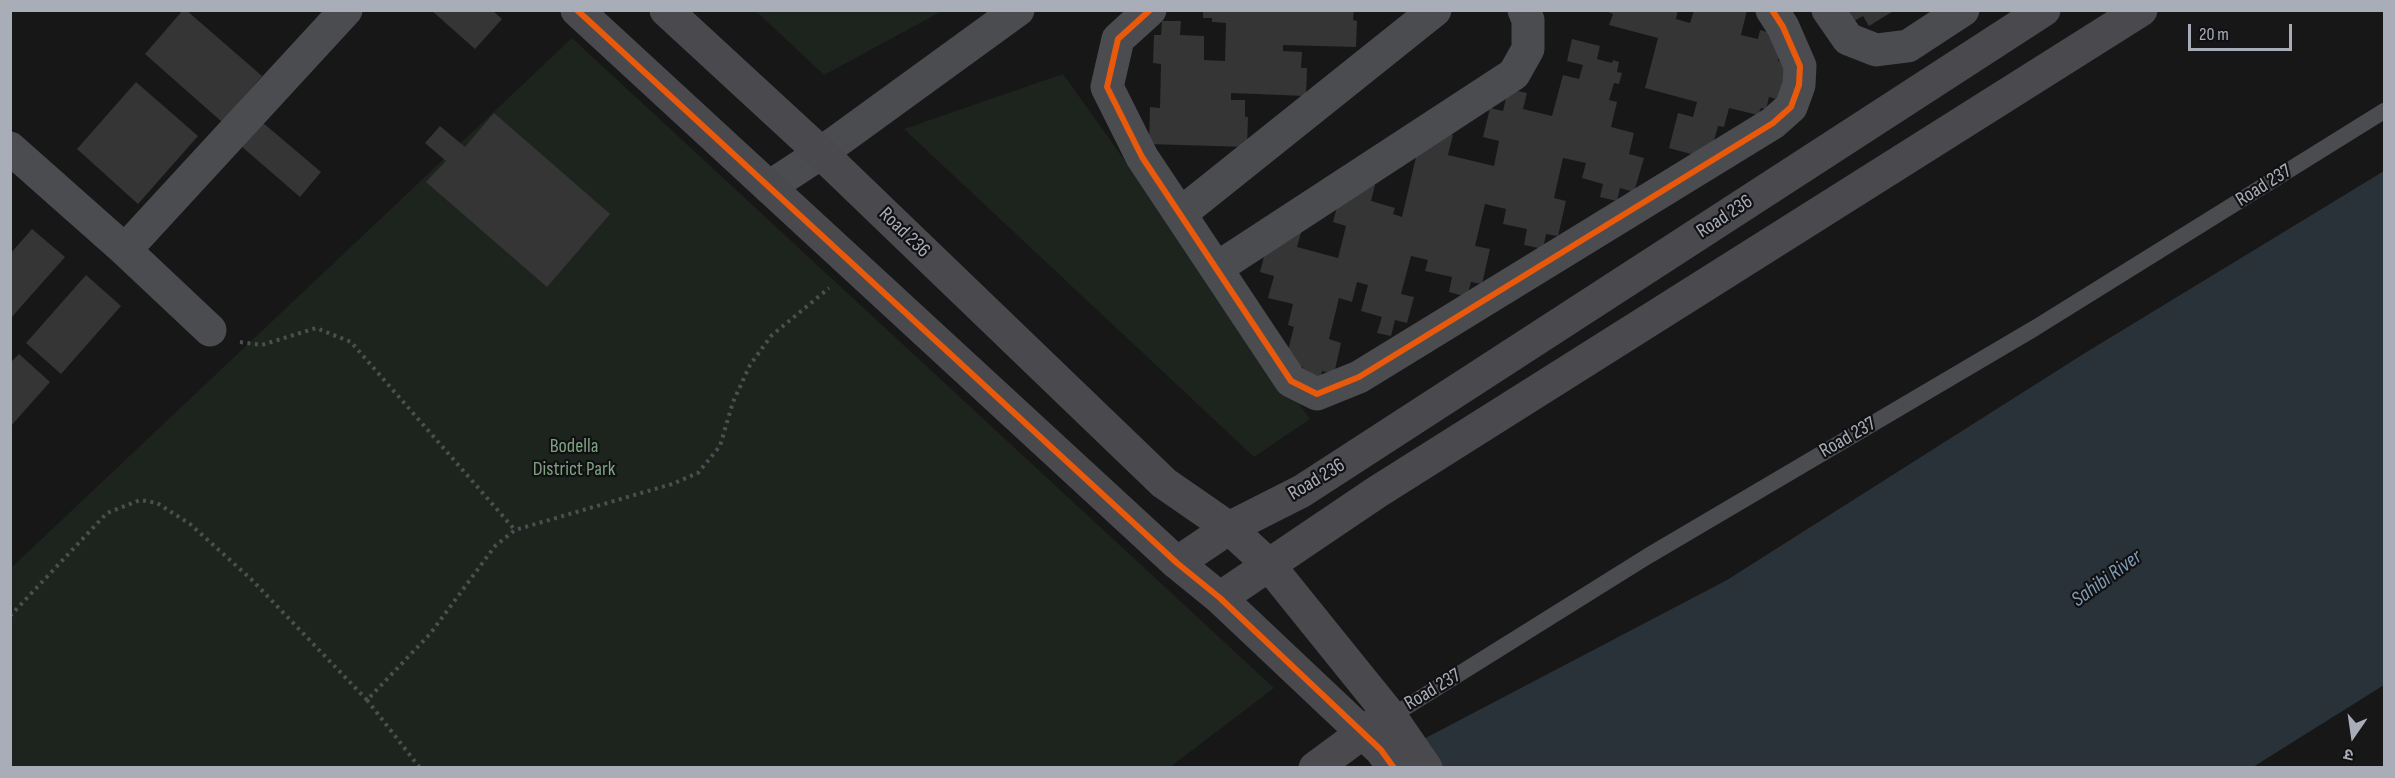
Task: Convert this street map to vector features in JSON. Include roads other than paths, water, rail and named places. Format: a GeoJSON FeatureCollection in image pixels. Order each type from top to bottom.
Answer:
{"type":"FeatureCollection","features":[{"type":"Feature","properties":{"kind":"street"},"geometry":{"type":"LineString","coordinates":[[125,250],[346,10]]}},
{"type":"Feature","properties":{"kind":"street"},"geometry":{"type":"LineString","coordinates":[[577,10],[1177,563],[1386,739],[1426,768]]}},
{"type":"Feature","properties":{"kind":"street","name":"Road 236"},"geometry":{"type":"LineString","coordinates":[[666,10],[821,153],[1164,483],[1229,528],[1302,491],[2044,10]]}},
{"type":"Feature","properties":{"kind":"street"},"geometry":{"type":"LineString","coordinates":[[769,187],[821,153],[1018,10]]}},
{"type":"Feature","properties":{"kind":"street"},"geometry":{"type":"LineString","coordinates":[[1150,10],[1118,39],[1107,87],[1142,157],[1292,381],[1317,394],[1359,377],[1773,123],[1791,106],[1799,85],[1800,66],[1783,27],[1772,10]]}},
{"type":"Feature","properties":{"kind":"street"},"geometry":{"type":"LineString","coordinates":[[1180,214],[1435,10]]}},
{"type":"Feature","properties":{"kind":"street"},"geometry":{"type":"LineString","coordinates":[[1217,268],[1514,74],[1528,49],[1528,20],[1524,10]]}},
{"type":"Feature","properties":{"kind":"street"},"geometry":{"type":"LineString","coordinates":[[1828,10],[1848,39],[1876,50],[1908,46],[1963,10]]}},
{"type":"Feature","properties":{"kind":"street"},"geometry":{"type":"LineString","coordinates":[[1220,598],[1377,492],[2141,10]]}},
{"type":"Feature","properties":{"kind":"street"},"geometry":{"type":"LineString","coordinates":[[10,148],[125,250],[210,330]]}},
{"type":"Feature","properties":{"kind":"street"},"geometry":{"type":"LineString","coordinates":[[1177,563],[1229,528],[1268,564],[1386,739]]}},
{"type":"Feature","properties":{"kind":"street","name":"Road 237"},"geometry":{"type":"LineString","coordinates":[[1315,768],[1386,739]]}},
{"type":"Feature","properties":{"kind":"lane","name":"Road 237"},"geometry":{"type":"LineString","coordinates":[[1386,739],[1403,709],[1648,556],[2035,328],[2385,111]]}},
{"type":"Feature","properties":{"kind":"water","name":"Sahibi River"},"geometry":{"type":"Polygon","coordinates":[[[2384,171],[2384,685],[2253,767],[1383,768],[1418,742],[1727,580],[2085,353],[2384,171]]]}},
{"type":"Feature","properties":{"kind":"park label","name":"Bodella District Park"},"geometry":{"type":"Point","coordinates":[574,458]}}]}
